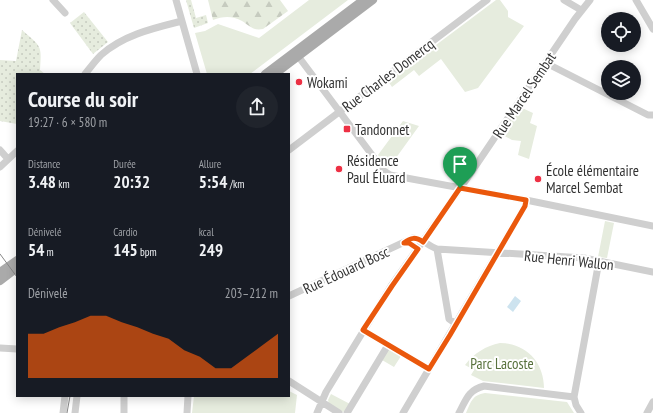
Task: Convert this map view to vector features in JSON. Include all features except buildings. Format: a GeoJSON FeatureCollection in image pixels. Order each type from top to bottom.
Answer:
{"type":"FeatureCollection","features":[{"type":"Feature","properties":{"kind":"main road"},"geometry":{"type":"LineString","coordinates":[[266,73],[363,0]]}},
{"type":"Feature","properties":{"kind":"main road"},"geometry":{"type":"LineString","coordinates":[[276,73],[372,0]]}},
{"type":"Feature","properties":{"kind":"main road"},"geometry":{"type":"LineString","coordinates":[[2,274],[16,261]]}},
{"type":"Feature","properties":{"kind":"main road"},"geometry":{"type":"LineString","coordinates":[[2,274],[16,268]]}},
{"type":"Feature","properties":{"kind":"street"},"geometry":{"type":"LineString","coordinates":[[53,0],[65,13]]}},
{"type":"Feature","properties":{"kind":"street"},"geometry":{"type":"LineString","coordinates":[[176,0],[197,73]]}},
{"type":"Feature","properties":{"kind":"street","name":"Rue Charles Domercq"},"geometry":{"type":"LineString","coordinates":[[290,149],[486,0]]}},
{"type":"Feature","properties":{"kind":"street"},"geometry":{"type":"LineString","coordinates":[[564,0],[581,10]]}},
{"type":"Feature","properties":{"kind":"street","name":"Rue Marcel Sembat"},"geometry":{"type":"LineString","coordinates":[[317,413],[321,402],[363,330],[392,286],[581,10],[590,0]]}},
{"type":"Feature","properties":{"kind":"street"},"geometry":{"type":"LineString","coordinates":[[636,0],[653,30]]}},
{"type":"Feature","properties":{"kind":"street"},"geometry":{"type":"LineString","coordinates":[[86,73],[101,55],[124,40],[134,35],[182,21]]}},
{"type":"Feature","properties":{"kind":"street"},"geometry":{"type":"LineString","coordinates":[[298,56],[300,51],[314,37]]}},
{"type":"Feature","properties":{"kind":"street"},"geometry":{"type":"LineString","coordinates":[[287,57],[298,56]]}},
{"type":"Feature","properties":{"kind":"street"},"geometry":{"type":"LineString","coordinates":[[298,56],[384,171],[390,175],[526,200],[653,226]]}},
{"type":"Feature","properties":{"kind":"street"},"geometry":{"type":"LineString","coordinates":[[546,63],[648,115],[653,115]]}},
{"type":"Feature","properties":{"kind":"street"},"geometry":{"type":"LineString","coordinates":[[0,150],[8,159]]}},
{"type":"Feature","properties":{"kind":"street"},"geometry":{"type":"LineString","coordinates":[[0,167],[16,151]]}},
{"type":"Feature","properties":{"kind":"street"},"geometry":{"type":"LineString","coordinates":[[403,413],[498,253],[525,206],[526,200]]}},
{"type":"Feature","properties":{"kind":"street","name":"Rue Édouard Bosc"},"geometry":{"type":"LineString","coordinates":[[290,296],[404,243],[408,239],[418,238],[423,242]]}},
{"type":"Feature","properties":{"kind":"street"},"geometry":{"type":"LineString","coordinates":[[423,242],[437,249],[449,319],[456,324]]}},
{"type":"Feature","properties":{"kind":"street"},"geometry":{"type":"LineString","coordinates":[[404,243],[409,243],[418,249]]}},
{"type":"Feature","properties":{"kind":"street","name":"Rue Henri Wallon"},"geometry":{"type":"LineString","coordinates":[[437,249],[584,258],[653,272]]}},
{"type":"Feature","properties":{"kind":"street"},"geometry":{"type":"LineString","coordinates":[[581,413],[576,405],[574,396],[599,261]]}},
{"type":"Feature","properties":{"kind":"street"},"geometry":{"type":"LineString","coordinates":[[363,330],[429,369]]}},
{"type":"Feature","properties":{"kind":"street"},"geometry":{"type":"LineString","coordinates":[[348,413],[388,345]]}},
{"type":"Feature","properties":{"kind":"street"},"geometry":{"type":"LineString","coordinates":[[0,348],[16,348]]}},
{"type":"Feature","properties":{"kind":"street"},"geometry":{"type":"LineString","coordinates":[[290,382],[339,413]]}},
{"type":"Feature","properties":{"kind":"street"},"geometry":{"type":"LineString","coordinates":[[459,413],[471,392],[484,386],[574,396]]}},
{"type":"Feature","properties":{"kind":"street"},"geometry":{"type":"LineString","coordinates":[[63,413],[65,397]]}},
{"type":"Feature","properties":{"kind":"street"},"geometry":{"type":"LineString","coordinates":[[75,413],[77,397]]}},
{"type":"Feature","properties":{"kind":"street"},"geometry":{"type":"LineString","coordinates":[[124,397],[124,413]]}},
{"type":"Feature","properties":{"kind":"street"},"geometry":{"type":"LineString","coordinates":[[187,413],[188,397]]}},
{"type":"Feature","properties":{"kind":"street"},"geometry":{"type":"LineString","coordinates":[[647,413],[653,402]]}},
{"type":"Feature","properties":{"kind":"green space"},"geometry":{"type":"Polygon","coordinates":[[[186,0],[191,0],[196,18],[206,15],[208,23],[194,28],[186,0]]]}},
{"type":"Feature","properties":{"kind":"green space"},"geometry":{"type":"Polygon","coordinates":[[[208,0],[280,0],[288,11],[263,29],[257,29],[252,28],[242,21],[232,17],[224,17],[213,20],[208,0]]]}},
{"type":"Feature","properties":{"kind":"green space"},"geometry":{"type":"Polygon","coordinates":[[[309,0],[348,0],[251,73],[207,73],[195,33],[205,31],[218,24],[259,38],[309,0]]]}},
{"type":"Feature","properties":{"kind":"green space"},"geometry":{"type":"Polygon","coordinates":[[[496,0],[500,0],[508,11],[508,17],[524,26],[478,88],[465,92],[441,59],[419,76],[414,70],[392,87],[388,81],[496,0]]]}},
{"type":"Feature","properties":{"kind":"green space"},"geometry":{"type":"Polygon","coordinates":[[[84,12],[108,42],[93,54],[70,23],[84,12]]]}},
{"type":"Feature","properties":{"kind":"green space"},"geometry":{"type":"Polygon","coordinates":[[[22,30],[37,43],[41,55],[40,70],[44,73],[16,73],[16,124],[0,121],[0,60],[16,61],[22,30]]]}},
{"type":"Feature","properties":{"kind":"green space"},"geometry":{"type":"Polygon","coordinates":[[[520,107],[533,113],[530,123],[537,126],[529,159],[518,155],[521,141],[512,140],[501,134],[520,107]]]}},
{"type":"Feature","properties":{"kind":"green space"},"geometry":{"type":"Polygon","coordinates":[[[403,121],[419,126],[388,169],[378,155],[403,121]]]}},
{"type":"Feature","properties":{"kind":"green space"},"geometry":{"type":"Polygon","coordinates":[[[605,221],[614,223],[607,258],[598,257],[605,221]]]}},
{"type":"Feature","properties":{"kind":"green space","name":"Parc Lacoste"},"geometry":{"type":"Polygon","coordinates":[[[500,343],[518,346],[532,356],[541,370],[544,388],[483,381],[471,375],[474,370],[465,365],[472,357],[490,346],[500,343]]]}},
{"type":"Feature","properties":{"kind":"green space"},"geometry":{"type":"Polygon","coordinates":[[[389,348],[401,356],[394,367],[382,360],[389,348]]]}},
{"type":"Feature","properties":{"kind":"green space"},"geometry":{"type":"Polygon","coordinates":[[[290,392],[297,395],[295,413],[192,413],[194,397],[290,397],[290,392]]]}},
{"type":"Feature","properties":{"kind":"green space","name":"Parc Lacoste"},"geometry":{"type":"Polygon","coordinates":[[[485,393],[567,402],[574,413],[466,413],[475,397],[485,393]]]}},
{"type":"Feature","properties":{"kind":"green space"},"geometry":{"type":"Polygon","coordinates":[[[331,394],[350,404],[345,411],[343,412],[329,404],[328,400],[331,394]]]}},
{"type":"Feature","properties":{"kind":"water"},"geometry":{"type":"Polygon","coordinates":[[[515,296],[521,301],[513,312],[507,307],[515,296]]]}},
{"type":"Feature","properties":{"kind":"tram line"},"geometry":{"type":"LineString","coordinates":[[0,254],[16,276]]}},
{"type":"Feature","properties":{"kind":"tram line"},"geometry":{"type":"LineString","coordinates":[[67,413],[70,397]]}},
{"type":"Feature","properties":{"kind":"place","name":"Wokami"},"geometry":{"type":"Point","coordinates":[299,82]}},
{"type":"Feature","properties":{"kind":"place","name":"Tandonnet"},"geometry":{"type":"Point","coordinates":[347,129]}},
{"type":"Feature","properties":{"kind":"place","name":"Résidence Paul Éluard"},"geometry":{"type":"Point","coordinates":[339,169]}},
{"type":"Feature","properties":{"kind":"place","name":"École élémentaire Marcel Sembat"},"geometry":{"type":"Point","coordinates":[538,179]}},
{"type":"Feature","properties":{"kind":"route"},"geometry":{"type":"LineString","coordinates":[[460,188],[526,200],[525,206],[429,369],[363,330],[418,249],[409,243],[404,243],[408,239],[413,238],[418,238],[423,242],[460,188]]}}]}
